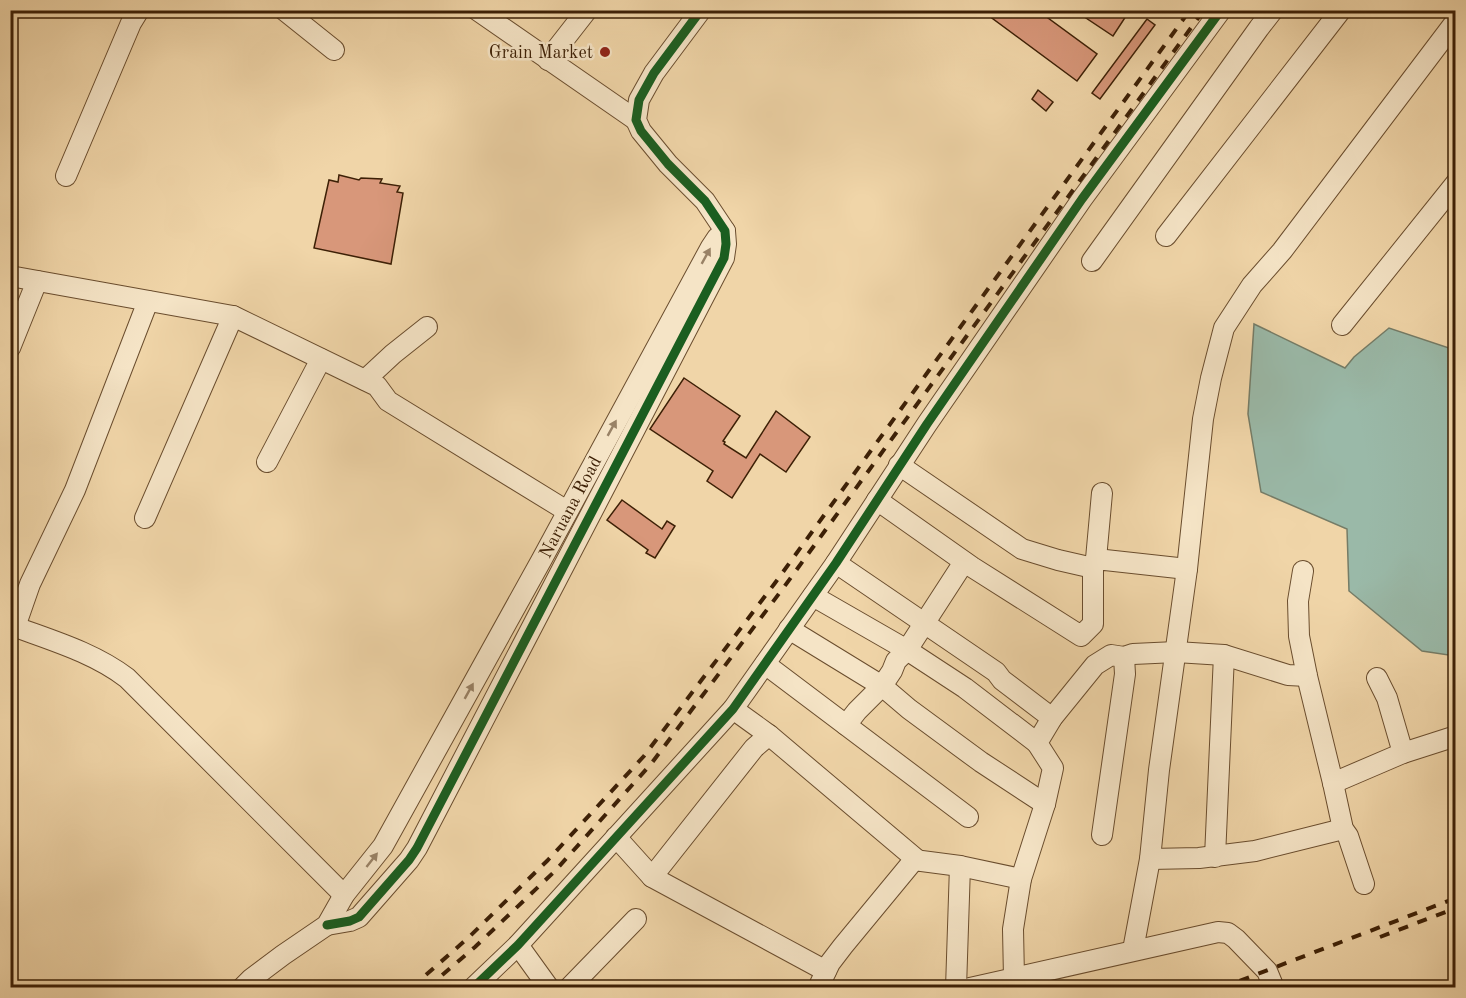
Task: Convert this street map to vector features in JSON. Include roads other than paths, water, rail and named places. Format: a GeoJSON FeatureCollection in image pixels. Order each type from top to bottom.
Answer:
{"type":"FeatureCollection","features":[{"type":"Feature","properties":{"kind":"street"},"geometry":{"type":"LineString","coordinates":[[66,176],[131,23],[139,10]]}},
{"type":"Feature","properties":{"kind":"street"},"geometry":{"type":"LineString","coordinates":[[284,10],[334,50]]}},
{"type":"Feature","properties":{"kind":"street"},"geometry":{"type":"LineString","coordinates":[[327,926],[359,917],[417,848],[723,262],[726,244],[725,231],[705,201],[668,164],[641,130],[636,120],[477,10]]}},
{"type":"Feature","properties":{"kind":"street"},"geometry":{"type":"LineString","coordinates":[[548,60],[586,10]]}},
{"type":"Feature","properties":{"kind":"street"},"geometry":{"type":"LineString","coordinates":[[636,120],[639,100],[654,73],[701,10]]}},
{"type":"Feature","properties":{"kind":"street"},"geometry":{"type":"LineString","coordinates":[[473,987],[518,945],[733,709],[836,563],[899,465],[1082,199],[1221,10]]}},
{"type":"Feature","properties":{"kind":"street"},"geometry":{"type":"LineString","coordinates":[[1092,261],[1273,10]]}},
{"type":"Feature","properties":{"kind":"street"},"geometry":{"type":"LineString","coordinates":[[1166,236],[1341,10]]}},
{"type":"Feature","properties":{"kind":"street"},"geometry":{"type":"LineString","coordinates":[[1133,950],[1150,859],[1159,770],[1187,569],[1203,419],[1224,328],[1252,285],[1282,251],[1455,21]]}},
{"type":"Feature","properties":{"kind":"street"},"geometry":{"type":"LineString","coordinates":[[1342,325],[1455,183]]}},
{"type":"Feature","properties":{"kind":"street","name":"Naruana Road"},"geometry":{"type":"LineString","coordinates":[[242,987],[275,961],[327,926],[344,895],[384,846],[711,247],[725,231]]}},
{"type":"Feature","properties":{"kind":"street"},"geometry":{"type":"LineString","coordinates":[[10,276],[233,316],[377,386],[388,400],[567,511]]}},
{"type":"Feature","properties":{"kind":"street"},"geometry":{"type":"LineString","coordinates":[[10,348],[37,281]]}},
{"type":"Feature","properties":{"kind":"street"},"geometry":{"type":"LineString","coordinates":[[148,301],[75,490],[30,584],[13,626],[95,657],[128,678],[344,895]]}},
{"type":"Feature","properties":{"kind":"street"},"geometry":{"type":"LineString","coordinates":[[145,518],[233,316]]}},
{"type":"Feature","properties":{"kind":"street"},"geometry":{"type":"LineString","coordinates":[[365,380],[427,327]]}},
{"type":"Feature","properties":{"kind":"street"},"geometry":{"type":"LineString","coordinates":[[267,462],[321,359]]}},
{"type":"Feature","properties":{"kind":"street"},"geometry":{"type":"LineString","coordinates":[[899,465],[1022,549],[1058,560],[1187,569]]}},
{"type":"Feature","properties":{"kind":"street"},"geometry":{"type":"LineString","coordinates":[[877,500],[964,562],[1081,636],[1093,624],[1095,564],[1102,493]]}},
{"type":"Feature","properties":{"kind":"street"},"geometry":{"type":"LineString","coordinates":[[846,725],[882,686],[896,661],[907,650],[925,624],[964,562]]}},
{"type":"Feature","properties":{"kind":"street"},"geometry":{"type":"LineString","coordinates":[[836,563],[996,672],[1002,680],[1052,718]]}},
{"type":"Feature","properties":{"kind":"street"},"geometry":{"type":"LineString","coordinates":[[1303,571],[1298,601],[1299,636],[1306,676],[1334,783],[1343,829],[1348,836],[1364,884]]}},
{"type":"Feature","properties":{"kind":"street"},"geometry":{"type":"LineString","coordinates":[[813,596],[907,650],[965,688],[1036,743],[1053,768],[1045,804],[1021,879],[1013,929],[1014,978]]}},
{"type":"Feature","properties":{"kind":"street"},"geometry":{"type":"LineString","coordinates":[[789,630],[882,686],[909,709],[981,762],[1045,804]]}},
{"type":"Feature","properties":{"kind":"street"},"geometry":{"type":"LineString","coordinates":[[1036,743],[1052,718],[1095,665],[1111,655],[1124,657],[1133,654],[1176,652],[1224,655],[1288,675],[1306,676]]}},
{"type":"Feature","properties":{"kind":"street"},"geometry":{"type":"LineString","coordinates":[[1215,857],[1224,655]]}},
{"type":"Feature","properties":{"kind":"street"},"geometry":{"type":"LineString","coordinates":[[1102,835],[1125,674],[1124,657]]}},
{"type":"Feature","properties":{"kind":"street"},"geometry":{"type":"LineString","coordinates":[[765,664],[968,817]]}},
{"type":"Feature","properties":{"kind":"street"},"geometry":{"type":"LineString","coordinates":[[1377,678],[1387,698],[1403,753]]}},
{"type":"Feature","properties":{"kind":"street"},"geometry":{"type":"LineString","coordinates":[[733,709],[769,735],[916,859],[1021,879]]}},
{"type":"Feature","properties":{"kind":"street"},"geometry":{"type":"LineString","coordinates":[[652,877],[754,748],[769,735]]}},
{"type":"Feature","properties":{"kind":"street"},"geometry":{"type":"LineString","coordinates":[[1334,783],[1403,753],[1455,736]]}},
{"type":"Feature","properties":{"kind":"street"},"geometry":{"type":"LineString","coordinates":[[1150,859],[1215,857],[1255,852],[1343,829]]}},
{"type":"Feature","properties":{"kind":"street"},"geometry":{"type":"LineString","coordinates":[[616,837],[652,877],[822,979],[843,946],[910,863],[916,859]]}},
{"type":"Feature","properties":{"kind":"street"},"geometry":{"type":"LineString","coordinates":[[956,987],[960,866]]}},
{"type":"Feature","properties":{"kind":"street"},"geometry":{"type":"LineString","coordinates":[[569,987],[636,919]]}},
{"type":"Feature","properties":{"kind":"street"},"geometry":{"type":"LineString","coordinates":[[970,987],[1218,932],[1228,933],[1236,939],[1267,971],[1274,987]]}},
{"type":"Feature","properties":{"kind":"street"},"geometry":{"type":"LineString","coordinates":[[518,945],[549,987]]}},
{"type":"Feature","properties":{"kind":"railway"},"geometry":{"type":"LineString","coordinates":[[411,988],[468,938],[548,860],[644,756],[775,583],[1190,10]]}},
{"type":"Feature","properties":{"kind":"railway"},"geometry":{"type":"LineString","coordinates":[[427,988],[475,947],[555,871],[651,764],[784,587],[1204,10]]}},
{"type":"Feature","properties":{"kind":"railway"},"geometry":{"type":"LineString","coordinates":[[1221,988],[1456,898]]}},
{"type":"Feature","properties":{"kind":"railway"},"geometry":{"type":"LineString","coordinates":[[1380,937],[1456,908]]}},
{"type":"Feature","properties":{"kind":"place","name":"Grain Market"},"geometry":{"type":"Point","coordinates":[605,52]}}]}
